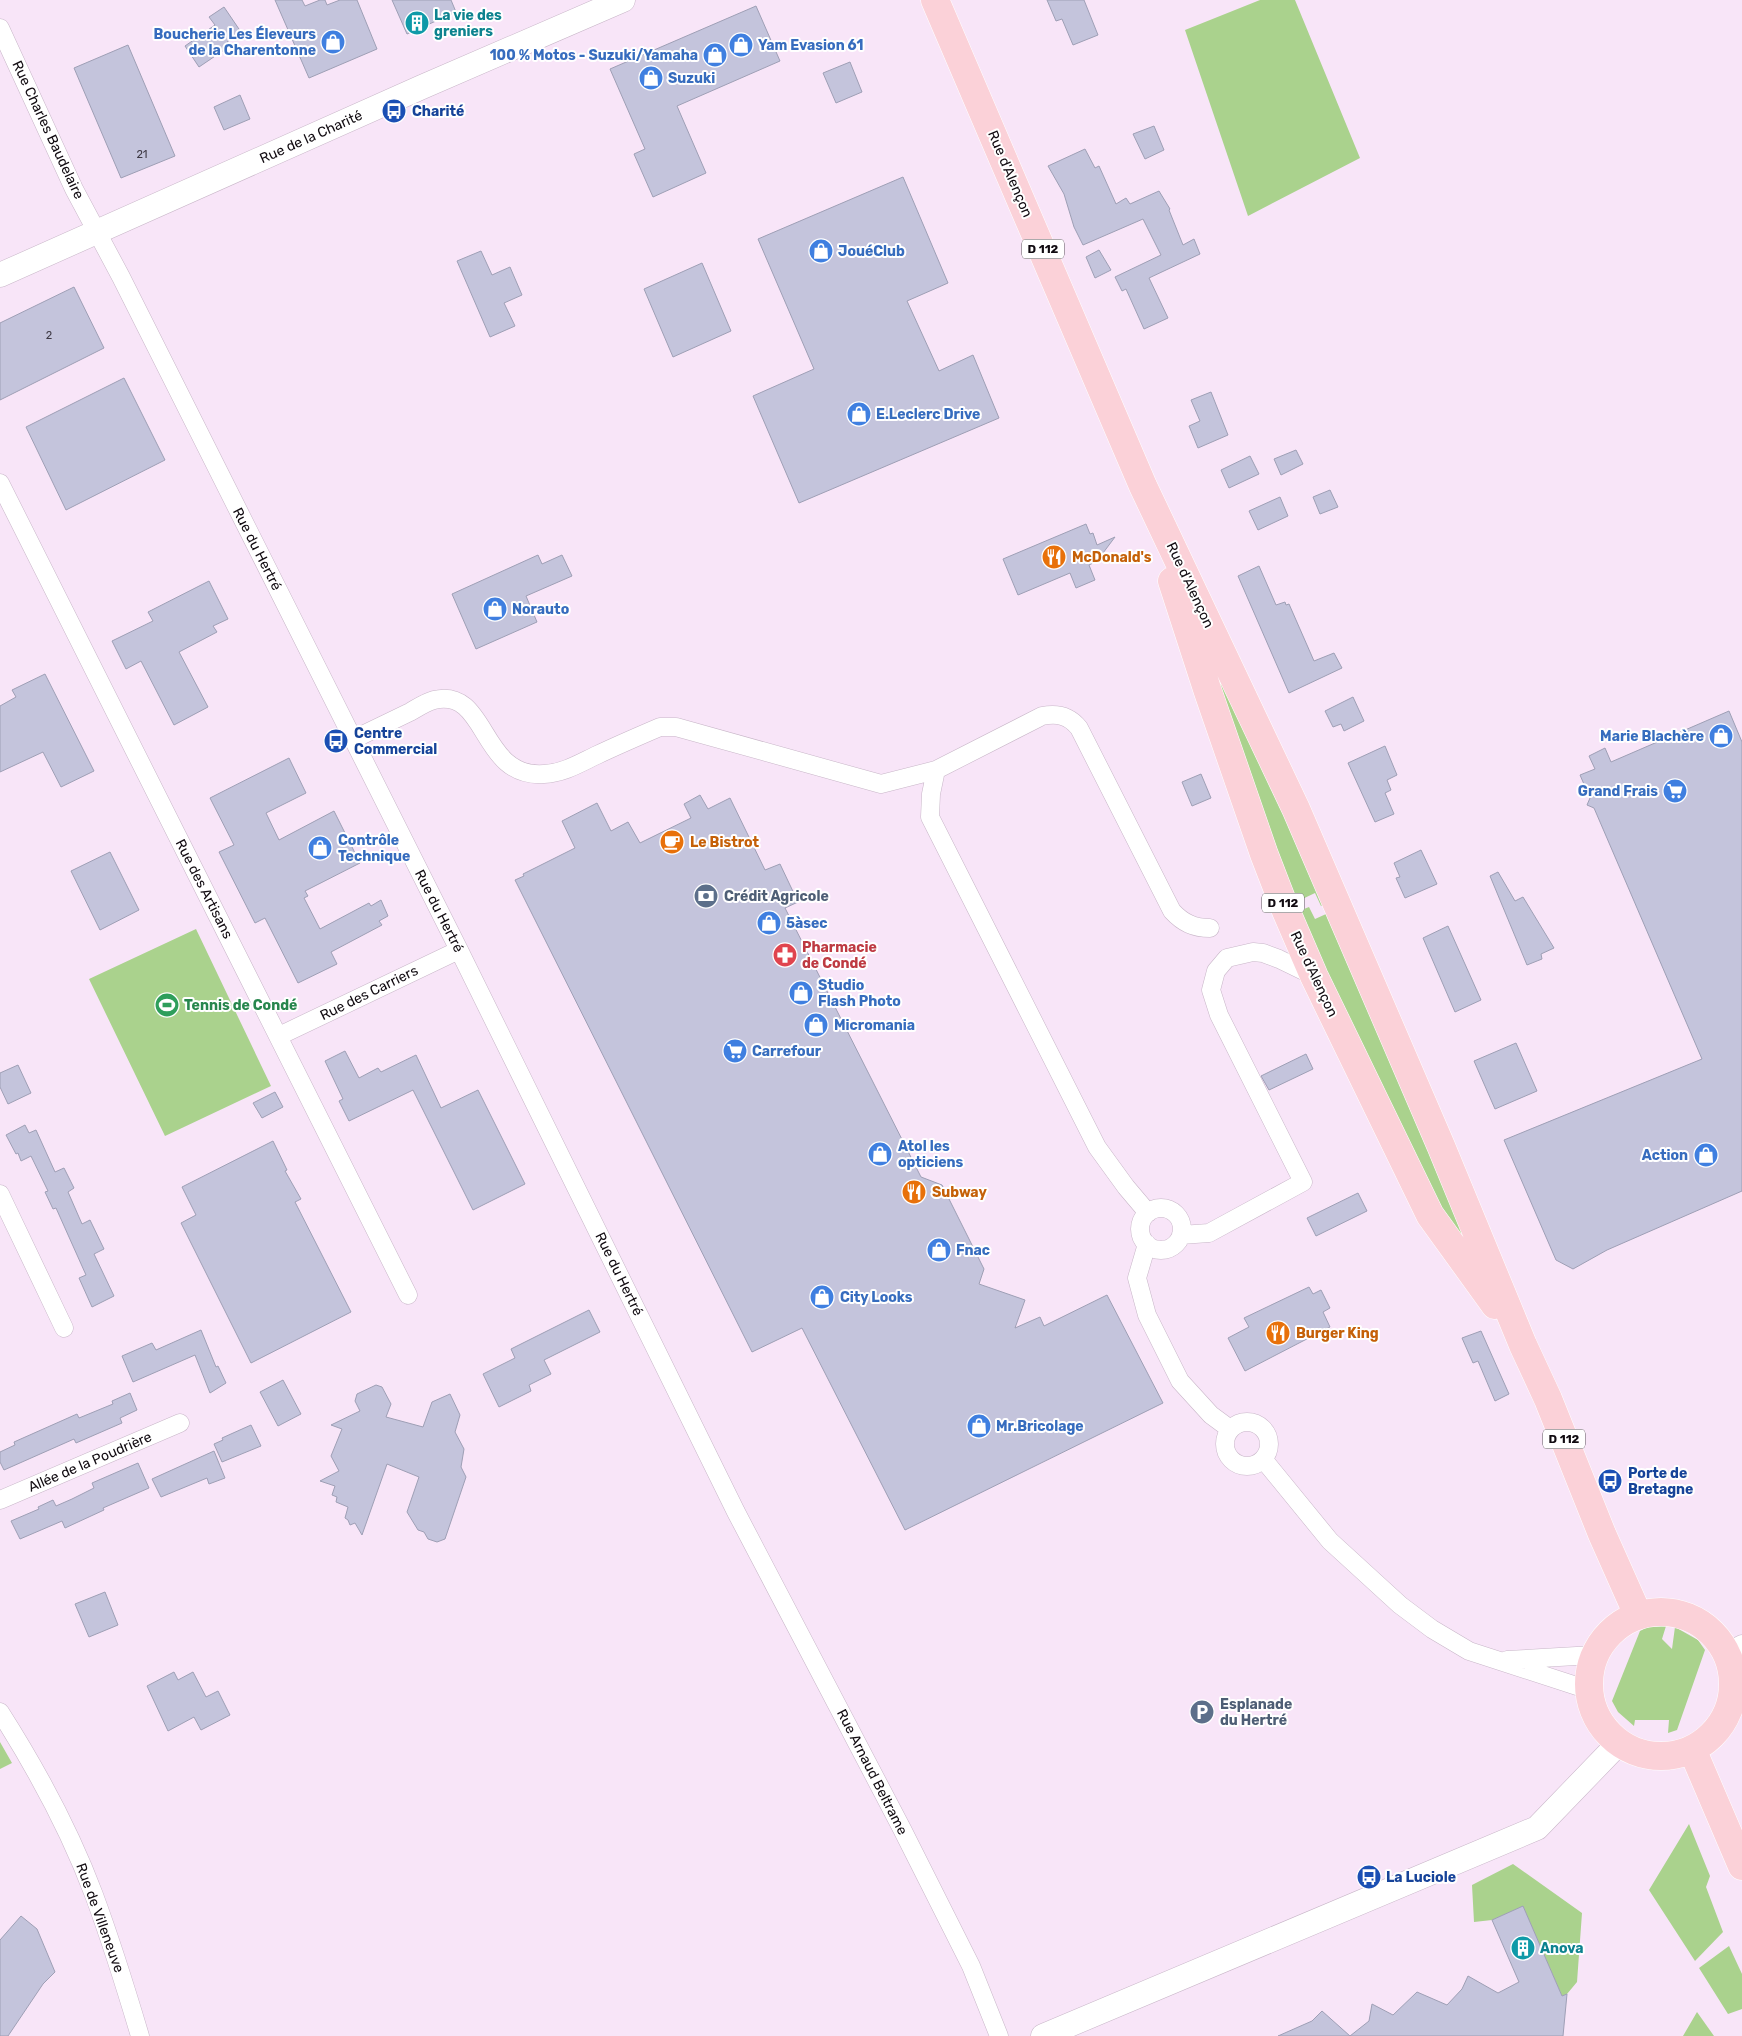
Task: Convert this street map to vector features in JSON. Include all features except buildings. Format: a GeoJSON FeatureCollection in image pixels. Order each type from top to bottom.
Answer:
{"type":"FeatureCollection","features":[{"type":"Feature","properties":{"kind":"main road","name":"Rue d'Alençon"},"geometry":{"type":"LineString","coordinates":[[935,0],[1143,486],[1296,809],[1441,1146],[1523,1345],[1548,1399],[1602,1534],[1638,1615]]}},
{"type":"Feature","properties":{"kind":"main road","name":"Rue d'Alençon"},"geometry":{"type":"LineString","coordinates":[[1143,486],[1208,692],[1264,854],[1314,976],[1430,1215],[1523,1345]]}},
{"type":"Feature","properties":{"kind":"main road"},"geometry":{"type":"LineString","coordinates":[[1666,1611],[1680,1614],[1694,1619],[1717,1638],[1734,1648],[1730,1663],[1733,1682],[1728,1712],[1712,1735],[1692,1749],[1675,1755],[1650,1756],[1634,1751],[1619,1743],[1610,1735],[1595,1715],[1589,1690],[1589,1676],[1594,1655],[1604,1638],[1615,1627],[1638,1615],[1666,1611]]}},
{"type":"Feature","properties":{"kind":"main road"},"geometry":{"type":"LineString","coordinates":[[1692,1749],[1742,1866]]}},
{"type":"Feature","properties":{"kind":"street","name":"Rue de la Charité"},"geometry":{"type":"LineString","coordinates":[[0,275],[422,87],[623,0]]}},
{"type":"Feature","properties":{"kind":"street","name":"Rue Charles Baudelaire"},"geometry":{"type":"LineString","coordinates":[[0,28],[74,189],[96,232]]}},
{"type":"Feature","properties":{"kind":"street","name":"Rue du Hertré"},"geometry":{"type":"LineString","coordinates":[[96,232],[459,950],[736,1512]]}},
{"type":"Feature","properties":{"kind":"street","name":"Rue des Artisans"},"geometry":{"type":"LineString","coordinates":[[0,483],[408,1295]]}},
{"type":"Feature","properties":{"kind":"street"},"geometry":{"type":"LineString","coordinates":[[352,740],[434,700],[452,699],[463,704],[471,711],[495,751],[510,766],[527,772],[543,775],[562,772],[660,727],[676,727],[881,784],[936,770],[1042,716],[1060,714],[1068,718],[1078,728],[1172,911],[1191,926],[1210,928]]}},
{"type":"Feature","properties":{"kind":"street"},"geometry":{"type":"LineString","coordinates":[[936,770],[931,794],[930,817],[1097,1147],[1126,1187],[1148,1213]]}},
{"type":"Feature","properties":{"kind":"street","name":"Rue des Carriers"},"geometry":{"type":"LineString","coordinates":[[279,1036],[459,950]]}},
{"type":"Feature","properties":{"kind":"street"},"geometry":{"type":"LineString","coordinates":[[1180,1235],[1209,1232],[1303,1182],[1219,1015],[1211,990],[1216,971],[1226,958],[1253,952],[1279,958],[1314,976]]}},
{"type":"Feature","properties":{"kind":"street"},"geometry":{"type":"LineString","coordinates":[[0,1194],[64,1328]]}},
{"type":"Feature","properties":{"kind":"street"},"geometry":{"type":"LineString","coordinates":[[1160,1208],[1174,1212],[1181,1223],[1180,1235],[1174,1244],[1164,1249],[1158,1249],[1147,1244],[1144,1240],[1140,1229],[1141,1223],[1148,1213],[1160,1208]]}},
{"type":"Feature","properties":{"kind":"street"},"geometry":{"type":"LineString","coordinates":[[1147,1244],[1137,1278],[1147,1315],[1180,1381],[1211,1415],[1230,1428]]}},
{"type":"Feature","properties":{"kind":"street"},"geometry":{"type":"LineString","coordinates":[[1242,1422],[1256,1423],[1262,1427],[1268,1440],[1267,1453],[1262,1459],[1249,1466],[1234,1462],[1229,1457],[1224,1442],[1230,1428],[1242,1422]]}},
{"type":"Feature","properties":{"kind":"street","name":"Allée de la Poudrière"},"geometry":{"type":"LineString","coordinates":[[0,1500],[180,1423]]}},
{"type":"Feature","properties":{"kind":"street"},"geometry":{"type":"LineString","coordinates":[[1262,1459],[1330,1541],[1400,1605],[1432,1629],[1469,1651],[1589,1690]]}},
{"type":"Feature","properties":{"kind":"street","name":"Rue Arnaud Beltrame"},"geometry":{"type":"LineString","coordinates":[[736,1512],[928,1881],[970,1966],[999,2036]]}},
{"type":"Feature","properties":{"kind":"street"},"geometry":{"type":"LineString","coordinates":[[1499,1661],[1594,1655]]}},
{"type":"Feature","properties":{"kind":"street","name":"Rue de Villeneuve"},"geometry":{"type":"LineString","coordinates":[[0,1712],[53,1803],[94,1893],[140,2036]]}},
{"type":"Feature","properties":{"kind":"street"},"geometry":{"type":"LineString","coordinates":[[1043,2036],[1537,1828],[1619,1743]]}},
{"type":"Feature","properties":{"kind":"green space"},"geometry":{"type":"Polygon","coordinates":[[[1260,0],[1295,0],[1360,158],[1248,216],[1185,30],[1260,0]]]}},
{"type":"Feature","properties":{"kind":"green space"},"geometry":{"type":"Polygon","coordinates":[[[1204,643],[1331,901],[1321,906],[1315,893],[1296,902],[1201,653],[1204,643]]]}},
{"type":"Feature","properties":{"kind":"green space"},"geometry":{"type":"Polygon","coordinates":[[[1309,907],[1315,919],[1335,910],[1475,1235],[1463,1243],[1417,1163],[1356,1038],[1299,911],[1309,907]]]}},
{"type":"Feature","properties":{"kind":"green space","name":"Tennis de Condé"},"geometry":{"type":"Polygon","coordinates":[[[196,929],[271,1086],[165,1136],[89,979],[196,929]]]}},
{"type":"Feature","properties":{"kind":"green space"},"geometry":{"type":"Polygon","coordinates":[[[1666,1626],[1662,1639],[1672,1649],[1675,1627],[1698,1640],[1705,1650],[1677,1730],[1668,1733],[1669,1720],[1635,1720],[1634,1726],[1618,1712],[1612,1701],[1640,1631],[1648,1627],[1666,1626]]]}},
{"type":"Feature","properties":{"kind":"green space"},"geometry":{"type":"Polygon","coordinates":[[[0,1742],[12,1763],[0,1769],[0,1742]]]}},
{"type":"Feature","properties":{"kind":"green space"},"geometry":{"type":"Polygon","coordinates":[[[1689,1824],[1710,1876],[1706,1887],[1723,1932],[1695,1961],[1649,1890],[1689,1824]]]}},
{"type":"Feature","properties":{"kind":"green space"},"geometry":{"type":"Polygon","coordinates":[[[1513,1864],[1582,1913],[1577,1982],[1567,1994],[1562,1996],[1523,1907],[1492,1920],[1474,1922],[1472,1885],[1513,1864]]]}},
{"type":"Feature","properties":{"kind":"green space"},"geometry":{"type":"Polygon","coordinates":[[[1729,1946],[1742,1974],[1742,2009],[1728,2014],[1699,1968],[1729,1946]]]}},
{"type":"Feature","properties":{"kind":"green space"},"geometry":{"type":"Polygon","coordinates":[[[1697,2012],[1714,2036],[1683,2036],[1697,2012]]]}},
{"type":"Feature","properties":{"kind":"place","name":"La vie des greniers"},"geometry":{"type":"Point","coordinates":[417,23]}},
{"type":"Feature","properties":{"kind":"place","name":"Boucherie Les Éleveurs de la Charentonne"},"geometry":{"type":"Point","coordinates":[333,42]}},
{"type":"Feature","properties":{"kind":"place","name":"Yam Evasion 61"},"geometry":{"type":"Point","coordinates":[741,45]}},
{"type":"Feature","properties":{"kind":"place","name":"100 % Motos - Suzuki/Yamaha"},"geometry":{"type":"Point","coordinates":[715,55]}},
{"type":"Feature","properties":{"kind":"place","name":"Suzuki"},"geometry":{"type":"Point","coordinates":[651,78]}},
{"type":"Feature","properties":{"kind":"place","name":"Charité"},"geometry":{"type":"Point","coordinates":[394,111]}},
{"type":"Feature","properties":{"kind":"place","name":"JouéClub"},"geometry":{"type":"Point","coordinates":[821,251]}},
{"type":"Feature","properties":{"kind":"place","name":"E.Leclerc Drive"},"geometry":{"type":"Point","coordinates":[859,414]}},
{"type":"Feature","properties":{"kind":"place","name":"McDonald's"},"geometry":{"type":"Point","coordinates":[1054,557]}},
{"type":"Feature","properties":{"kind":"place","name":"Norauto"},"geometry":{"type":"Point","coordinates":[495,609]}},
{"type":"Feature","properties":{"kind":"place","name":"Marie Blachère"},"geometry":{"type":"Point","coordinates":[1721,736]}},
{"type":"Feature","properties":{"kind":"place","name":"Centre Commercial"},"geometry":{"type":"Point","coordinates":[336,741]}},
{"type":"Feature","properties":{"kind":"place","name":"Grand Frais"},"geometry":{"type":"Point","coordinates":[1675,791]}},
{"type":"Feature","properties":{"kind":"place","name":"Le Bistrot"},"geometry":{"type":"Point","coordinates":[672,842]}},
{"type":"Feature","properties":{"kind":"place","name":"Contrôle Technique"},"geometry":{"type":"Point","coordinates":[320,848]}},
{"type":"Feature","properties":{"kind":"place","name":"Crédit Agricole"},"geometry":{"type":"Point","coordinates":[706,896]}},
{"type":"Feature","properties":{"kind":"place","name":"5àsec"},"geometry":{"type":"Point","coordinates":[769,923]}},
{"type":"Feature","properties":{"kind":"place","name":"Pharmacie de Condé"},"geometry":{"type":"Point","coordinates":[785,955]}},
{"type":"Feature","properties":{"kind":"place","name":"Studio Flash Photo"},"geometry":{"type":"Point","coordinates":[801,993]}},
{"type":"Feature","properties":{"kind":"place","name":"Tennis de Condé"},"geometry":{"type":"Point","coordinates":[167,1005]}},
{"type":"Feature","properties":{"kind":"place","name":"Micromania"},"geometry":{"type":"Point","coordinates":[816,1025]}},
{"type":"Feature","properties":{"kind":"place","name":"Carrefour"},"geometry":{"type":"Point","coordinates":[735,1051]}},
{"type":"Feature","properties":{"kind":"place","name":"Atol les opticiens"},"geometry":{"type":"Point","coordinates":[880,1154]}},
{"type":"Feature","properties":{"kind":"place","name":"Action"},"geometry":{"type":"Point","coordinates":[1706,1155]}},
{"type":"Feature","properties":{"kind":"place","name":"Subway"},"geometry":{"type":"Point","coordinates":[914,1192]}},
{"type":"Feature","properties":{"kind":"place","name":"Fnac"},"geometry":{"type":"Point","coordinates":[939,1250]}},
{"type":"Feature","properties":{"kind":"place","name":"City Looks"},"geometry":{"type":"Point","coordinates":[822,1297]}},
{"type":"Feature","properties":{"kind":"place","name":"Burger King"},"geometry":{"type":"Point","coordinates":[1278,1333]}},
{"type":"Feature","properties":{"kind":"place","name":"Mr.Bricolage"},"geometry":{"type":"Point","coordinates":[979,1426]}},
{"type":"Feature","properties":{"kind":"place","name":"Porte de Bretagne"},"geometry":{"type":"Point","coordinates":[1610,1481]}},
{"type":"Feature","properties":{"kind":"place","name":"Esplanade du Hertré"},"geometry":{"type":"Point","coordinates":[1202,1712]}},
{"type":"Feature","properties":{"kind":"place","name":"La Luciole"},"geometry":{"type":"Point","coordinates":[1369,1877]}},
{"type":"Feature","properties":{"kind":"place","name":"Anova"},"geometry":{"type":"Point","coordinates":[1523,1948]}}]}
